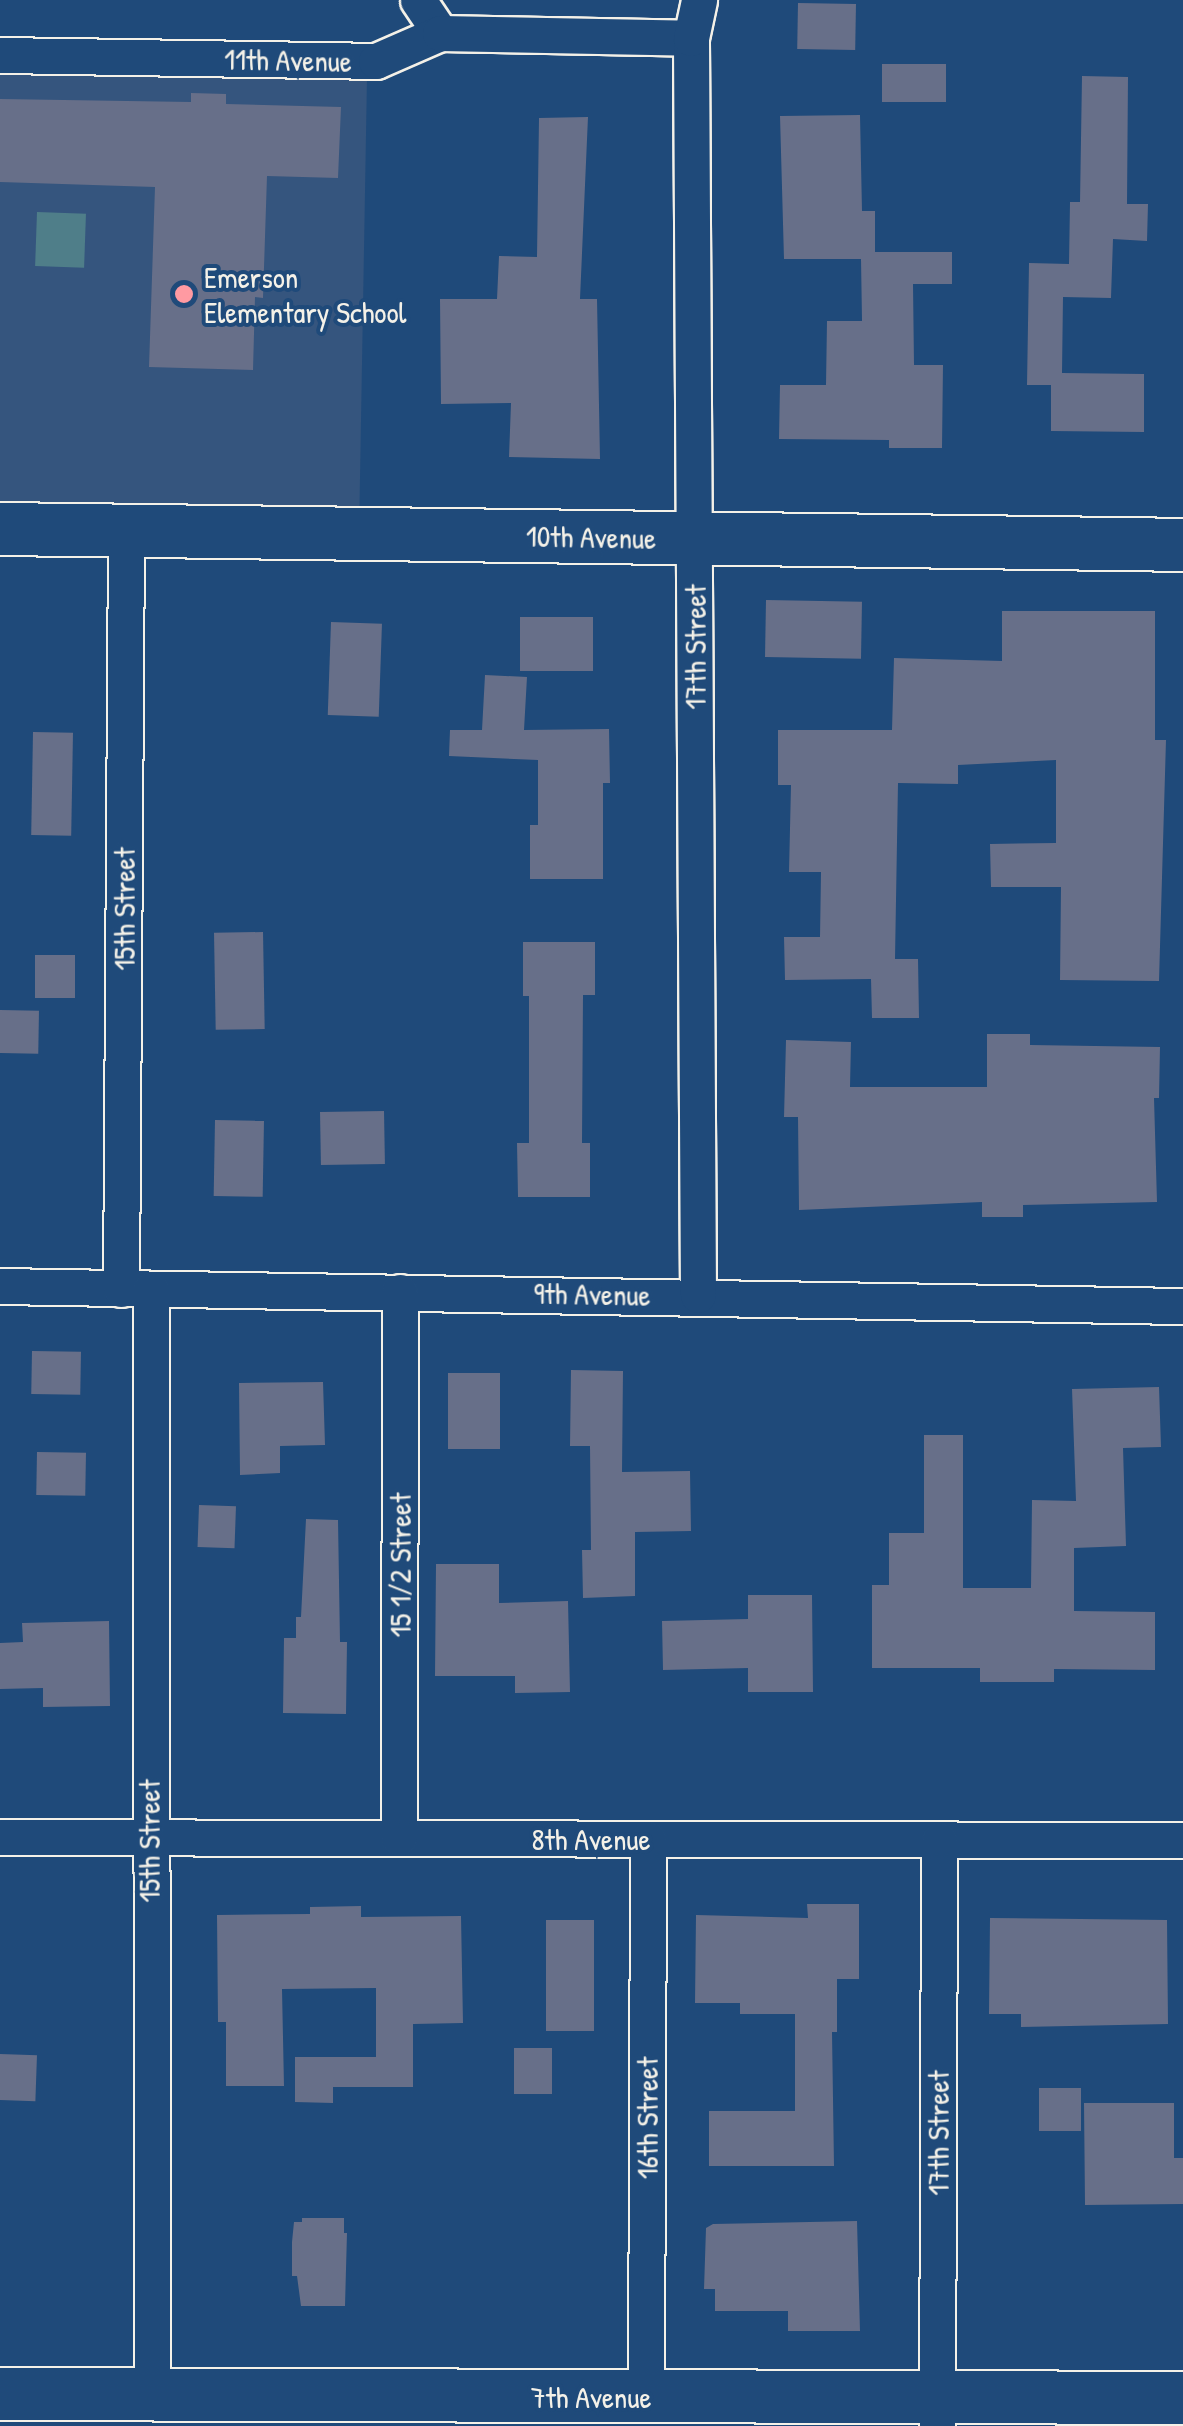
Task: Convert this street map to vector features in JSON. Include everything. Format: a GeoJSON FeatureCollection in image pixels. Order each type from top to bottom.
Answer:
{"type":"FeatureCollection","features":[{"type":"Feature","properties":{"kind":"street"},"geometry":{"type":"LineString","coordinates":[[418,0],[440,33]]}},
{"type":"Feature","properties":{"kind":"street","name":"17th Street"},"geometry":{"type":"LineString","coordinates":[[698,1295],[691,38],[699,0]]}},
{"type":"Feature","properties":{"kind":"street","name":"11th Avenue"},"geometry":{"type":"LineString","coordinates":[[0,56],[376,61],[440,33],[691,38]]}},
{"type":"Feature","properties":{"kind":"street","name":"10th Avenue"},"geometry":{"type":"LineString","coordinates":[[0,529],[1183,545]]}},
{"type":"Feature","properties":{"kind":"street","name":"15th Street"},"geometry":{"type":"LineString","coordinates":[[126,529],[148,1837],[138,2404]]}},
{"type":"Feature","properties":{"kind":"street","name":"9th Avenue"},"geometry":{"type":"LineString","coordinates":[[0,1286],[1183,1306]]}},
{"type":"Feature","properties":{"kind":"street","name":"15 1/2 Street"},"geometry":{"type":"LineString","coordinates":[[400,1292],[400,1838]]}},
{"type":"Feature","properties":{"kind":"street","name":"8th Avenue"},"geometry":{"type":"LineString","coordinates":[[0,1837],[1183,1840]]}},
{"type":"Feature","properties":{"kind":"street","name":"16th Street"},"geometry":{"type":"LineString","coordinates":[[646,2397],[648,1839]]}},
{"type":"Feature","properties":{"kind":"street","name":"17th Street"},"geometry":{"type":"LineString","coordinates":[[937,2412],[939,1840]]}},
{"type":"Feature","properties":{"kind":"street","name":"7th Avenue"},"geometry":{"type":"LineString","coordinates":[[0,2394],[138,2404],[646,2397],[937,2412],[1183,2398]]}},
{"type":"Feature","properties":{"kind":"shaded area","name":"Emerson Elementary School"},"geometry":{"type":"Polygon","coordinates":[[[0,74],[367,80],[359,511],[0,505],[0,74]]]}},
{"type":"Feature","properties":{"kind":"green space"},"geometry":{"type":"Polygon","coordinates":[[[37,212],[86,214],[84,268],[35,266],[37,212]]]}},
{"type":"Feature","properties":{"kind":"building"},"geometry":{"type":"Polygon","coordinates":[[[798,3],[856,4],[855,50],[797,49],[798,3]]]}},
{"type":"Feature","properties":{"kind":"building"},"geometry":{"type":"Polygon","coordinates":[[[882,64],[946,64],[946,102],[882,102],[882,64]]]}},
{"type":"Feature","properties":{"kind":"building"},"geometry":{"type":"Polygon","coordinates":[[[1082,76],[1128,77],[1127,204],[1148,204],[1147,241],[1113,239],[1111,298],[1063,297],[1062,373],[1144,374],[1144,432],[1051,431],[1051,385],[1027,385],[1029,263],[1069,264],[1070,202],[1080,202],[1082,76]]]}},
{"type":"Feature","properties":{"kind":"building"},"geometry":{"type":"Polygon","coordinates":[[[191,93],[226,94],[226,104],[341,107],[338,178],[267,176],[263,298],[255,297],[253,370],[149,367],[155,187],[0,182],[0,99],[191,102],[191,93]]]}},
{"type":"Feature","properties":{"kind":"building"},"geometry":{"type":"Polygon","coordinates":[[[860,115],[862,211],[875,211],[875,252],[952,252],[952,284],[913,284],[914,365],[943,365],[942,448],[889,448],[889,440],[779,439],[780,385],[826,385],[827,321],[862,321],[861,259],[784,259],[780,116],[860,115]]]}},
{"type":"Feature","properties":{"kind":"building"},"geometry":{"type":"Polygon","coordinates":[[[588,117],[580,299],[597,299],[600,459],[509,457],[511,403],[441,404],[440,299],[497,299],[499,256],[537,257],[539,118],[588,117]]]}},
{"type":"Feature","properties":{"kind":"building"},"geometry":{"type":"Polygon","coordinates":[[[766,600],[862,602],[861,659],[765,657],[766,600]]]}},
{"type":"Feature","properties":{"kind":"building"},"geometry":{"type":"Polygon","coordinates":[[[1002,611],[1155,611],[1155,740],[1166,740],[1159,981],[1060,980],[1061,887],[991,887],[990,844],[1056,843],[1056,760],[958,765],[958,784],[898,783],[895,959],[918,959],[919,1018],[872,1018],[871,979],[785,980],[784,937],[820,937],[821,872],[789,872],[791,785],[778,785],[778,730],[892,730],[894,658],[1002,661],[1002,611]]]}},
{"type":"Feature","properties":{"kind":"building"},"geometry":{"type":"Polygon","coordinates":[[[520,617],[593,617],[593,671],[520,671],[520,617]]]}},
{"type":"Feature","properties":{"kind":"building"},"geometry":{"type":"Polygon","coordinates":[[[331,622],[382,624],[379,717],[328,715],[331,622]]]}},
{"type":"Feature","properties":{"kind":"building"},"geometry":{"type":"Polygon","coordinates":[[[485,675],[527,677],[524,730],[609,729],[610,783],[603,783],[603,879],[530,879],[530,825],[538,825],[538,760],[449,756],[450,730],[482,730],[485,675]]]}},
{"type":"Feature","properties":{"kind":"building"},"geometry":{"type":"Polygon","coordinates":[[[33,732],[73,733],[71,836],[31,835],[33,732]]]}},
{"type":"Feature","properties":{"kind":"building"},"geometry":{"type":"Polygon","coordinates":[[[263,932],[265,1029],[216,1030],[214,933],[263,932]]]}},
{"type":"Feature","properties":{"kind":"building"},"geometry":{"type":"Polygon","coordinates":[[[523,942],[595,942],[595,995],[583,995],[582,1143],[590,1143],[590,1197],[518,1197],[517,1143],[529,1143],[529,996],[523,996],[523,942]]]}},
{"type":"Feature","properties":{"kind":"building"},"geometry":{"type":"Polygon","coordinates":[[[35,955],[75,955],[75,998],[35,998],[35,955]]]}},
{"type":"Feature","properties":{"kind":"building"},"geometry":{"type":"Polygon","coordinates":[[[0,1010],[39,1011],[38,1054],[0,1053],[0,1010]]]}},
{"type":"Feature","properties":{"kind":"building"},"geometry":{"type":"Polygon","coordinates":[[[987,1034],[1030,1034],[1030,1045],[1160,1047],[1159,1098],[1154,1098],[1157,1202],[1023,1205],[1023,1217],[982,1217],[982,1202],[799,1210],[798,1117],[784,1117],[786,1040],[851,1042],[850,1087],[987,1087],[987,1034]]]}},
{"type":"Feature","properties":{"kind":"building"},"geometry":{"type":"Polygon","coordinates":[[[384,1111],[385,1164],[321,1165],[320,1112],[384,1111]]]}},
{"type":"Feature","properties":{"kind":"building"},"geometry":{"type":"Polygon","coordinates":[[[215,1120],[264,1121],[263,1197],[214,1196],[215,1120]]]}},
{"type":"Feature","properties":{"kind":"building"},"geometry":{"type":"Polygon","coordinates":[[[32,1351],[81,1352],[80,1395],[31,1394],[32,1351]]]}},
{"type":"Feature","properties":{"kind":"building"},"geometry":{"type":"Polygon","coordinates":[[[571,1370],[623,1371],[622,1472],[690,1471],[691,1531],[635,1532],[635,1596],[583,1598],[582,1550],[591,1550],[590,1446],[570,1446],[571,1370]]]}},
{"type":"Feature","properties":{"kind":"building"},"geometry":{"type":"Polygon","coordinates":[[[448,1373],[500,1373],[500,1449],[448,1449],[448,1373]]]}},
{"type":"Feature","properties":{"kind":"building"},"geometry":{"type":"Polygon","coordinates":[[[323,1382],[325,1445],[280,1446],[280,1473],[240,1475],[239,1383],[323,1382]]]}},
{"type":"Feature","properties":{"kind":"building"},"geometry":{"type":"Polygon","coordinates":[[[1159,1387],[1161,1447],[1123,1448],[1126,1546],[1074,1548],[1074,1611],[1155,1612],[1155,1670],[1054,1669],[1054,1682],[980,1682],[980,1668],[872,1668],[872,1585],[889,1585],[889,1533],[924,1533],[924,1435],[963,1435],[963,1588],[1031,1588],[1032,1500],[1076,1501],[1072,1389],[1159,1387]]]}},
{"type":"Feature","properties":{"kind":"building"},"geometry":{"type":"Polygon","coordinates":[[[37,1452],[86,1453],[85,1496],[36,1495],[37,1452]]]}},
{"type":"Feature","properties":{"kind":"building"},"geometry":{"type":"Polygon","coordinates":[[[199,1505],[236,1506],[235,1548],[198,1547],[199,1505]]]}},
{"type":"Feature","properties":{"kind":"building"},"geometry":{"type":"Polygon","coordinates":[[[306,1519],[338,1520],[340,1642],[347,1642],[346,1714],[283,1713],[284,1638],[296,1638],[296,1617],[301,1617],[306,1519]]]}},
{"type":"Feature","properties":{"kind":"building"},"geometry":{"type":"Polygon","coordinates":[[[436,1564],[499,1564],[499,1603],[568,1601],[570,1692],[515,1693],[515,1676],[435,1676],[436,1564]]]}},
{"type":"Feature","properties":{"kind":"building"},"geometry":{"type":"Polygon","coordinates":[[[748,1595],[812,1595],[813,1692],[748,1692],[748,1668],[663,1670],[662,1621],[748,1619],[748,1595]]]}},
{"type":"Feature","properties":{"kind":"building"},"geometry":{"type":"Polygon","coordinates":[[[109,1621],[110,1706],[43,1707],[43,1688],[0,1689],[0,1643],[23,1642],[22,1623],[109,1621]]]}},
{"type":"Feature","properties":{"kind":"building"},"geometry":{"type":"Polygon","coordinates":[[[807,1904],[859,1904],[859,1979],[837,1979],[837,2032],[832,2032],[834,2166],[709,2166],[709,2111],[795,2111],[795,2014],[740,2014],[740,2003],[695,2003],[696,1915],[808,1918],[807,1904]]]}},
{"type":"Feature","properties":{"kind":"building"},"geometry":{"type":"Polygon","coordinates":[[[361,1906],[361,1917],[461,1916],[463,2023],[413,2024],[413,2087],[333,2087],[333,2103],[295,2102],[295,2057],[376,2057],[376,1988],[282,1989],[284,2086],[226,2086],[226,2022],[218,2022],[217,1915],[310,1914],[310,1907],[361,1906]]]}},
{"type":"Feature","properties":{"kind":"building"},"geometry":{"type":"Polygon","coordinates":[[[990,1918],[1167,1920],[1168,2024],[1021,2027],[1021,2014],[989,2014],[990,1918]]]}},
{"type":"Feature","properties":{"kind":"building"},"geometry":{"type":"Polygon","coordinates":[[[546,1920],[594,1920],[594,2031],[546,2031],[546,1920]]]}},
{"type":"Feature","properties":{"kind":"building"},"geometry":{"type":"Polygon","coordinates":[[[514,2048],[552,2048],[552,2094],[514,2094],[514,2048]]]}},
{"type":"Feature","properties":{"kind":"building"},"geometry":{"type":"Polygon","coordinates":[[[0,2054],[37,2055],[35,2101],[0,2100],[0,2054]]]}},
{"type":"Feature","properties":{"kind":"building"},"geometry":{"type":"Polygon","coordinates":[[[1039,2088],[1081,2088],[1081,2131],[1039,2131],[1039,2088]]]}},
{"type":"Feature","properties":{"kind":"building"},"geometry":{"type":"Polygon","coordinates":[[[1084,2103],[1174,2103],[1174,2158],[1183,2158],[1183,2204],[1085,2205],[1084,2103]]]}},
{"type":"Feature","properties":{"kind":"building"},"geometry":{"type":"Polygon","coordinates":[[[302,2218],[344,2218],[345,2306],[301,2306],[297,2276],[292,2276],[292,2242],[294,2222],[302,2222],[302,2218]]]}},
{"type":"Feature","properties":{"kind":"building"},"geometry":{"type":"Polygon","coordinates":[[[857,2221],[860,2331],[788,2331],[788,2311],[715,2311],[715,2289],[704,2289],[706,2228],[713,2224],[857,2221]]]}},
{"type":"Feature","properties":{"kind":"place","name":"Emerson Elementary School"},"geometry":{"type":"Point","coordinates":[184,294]}}]}
